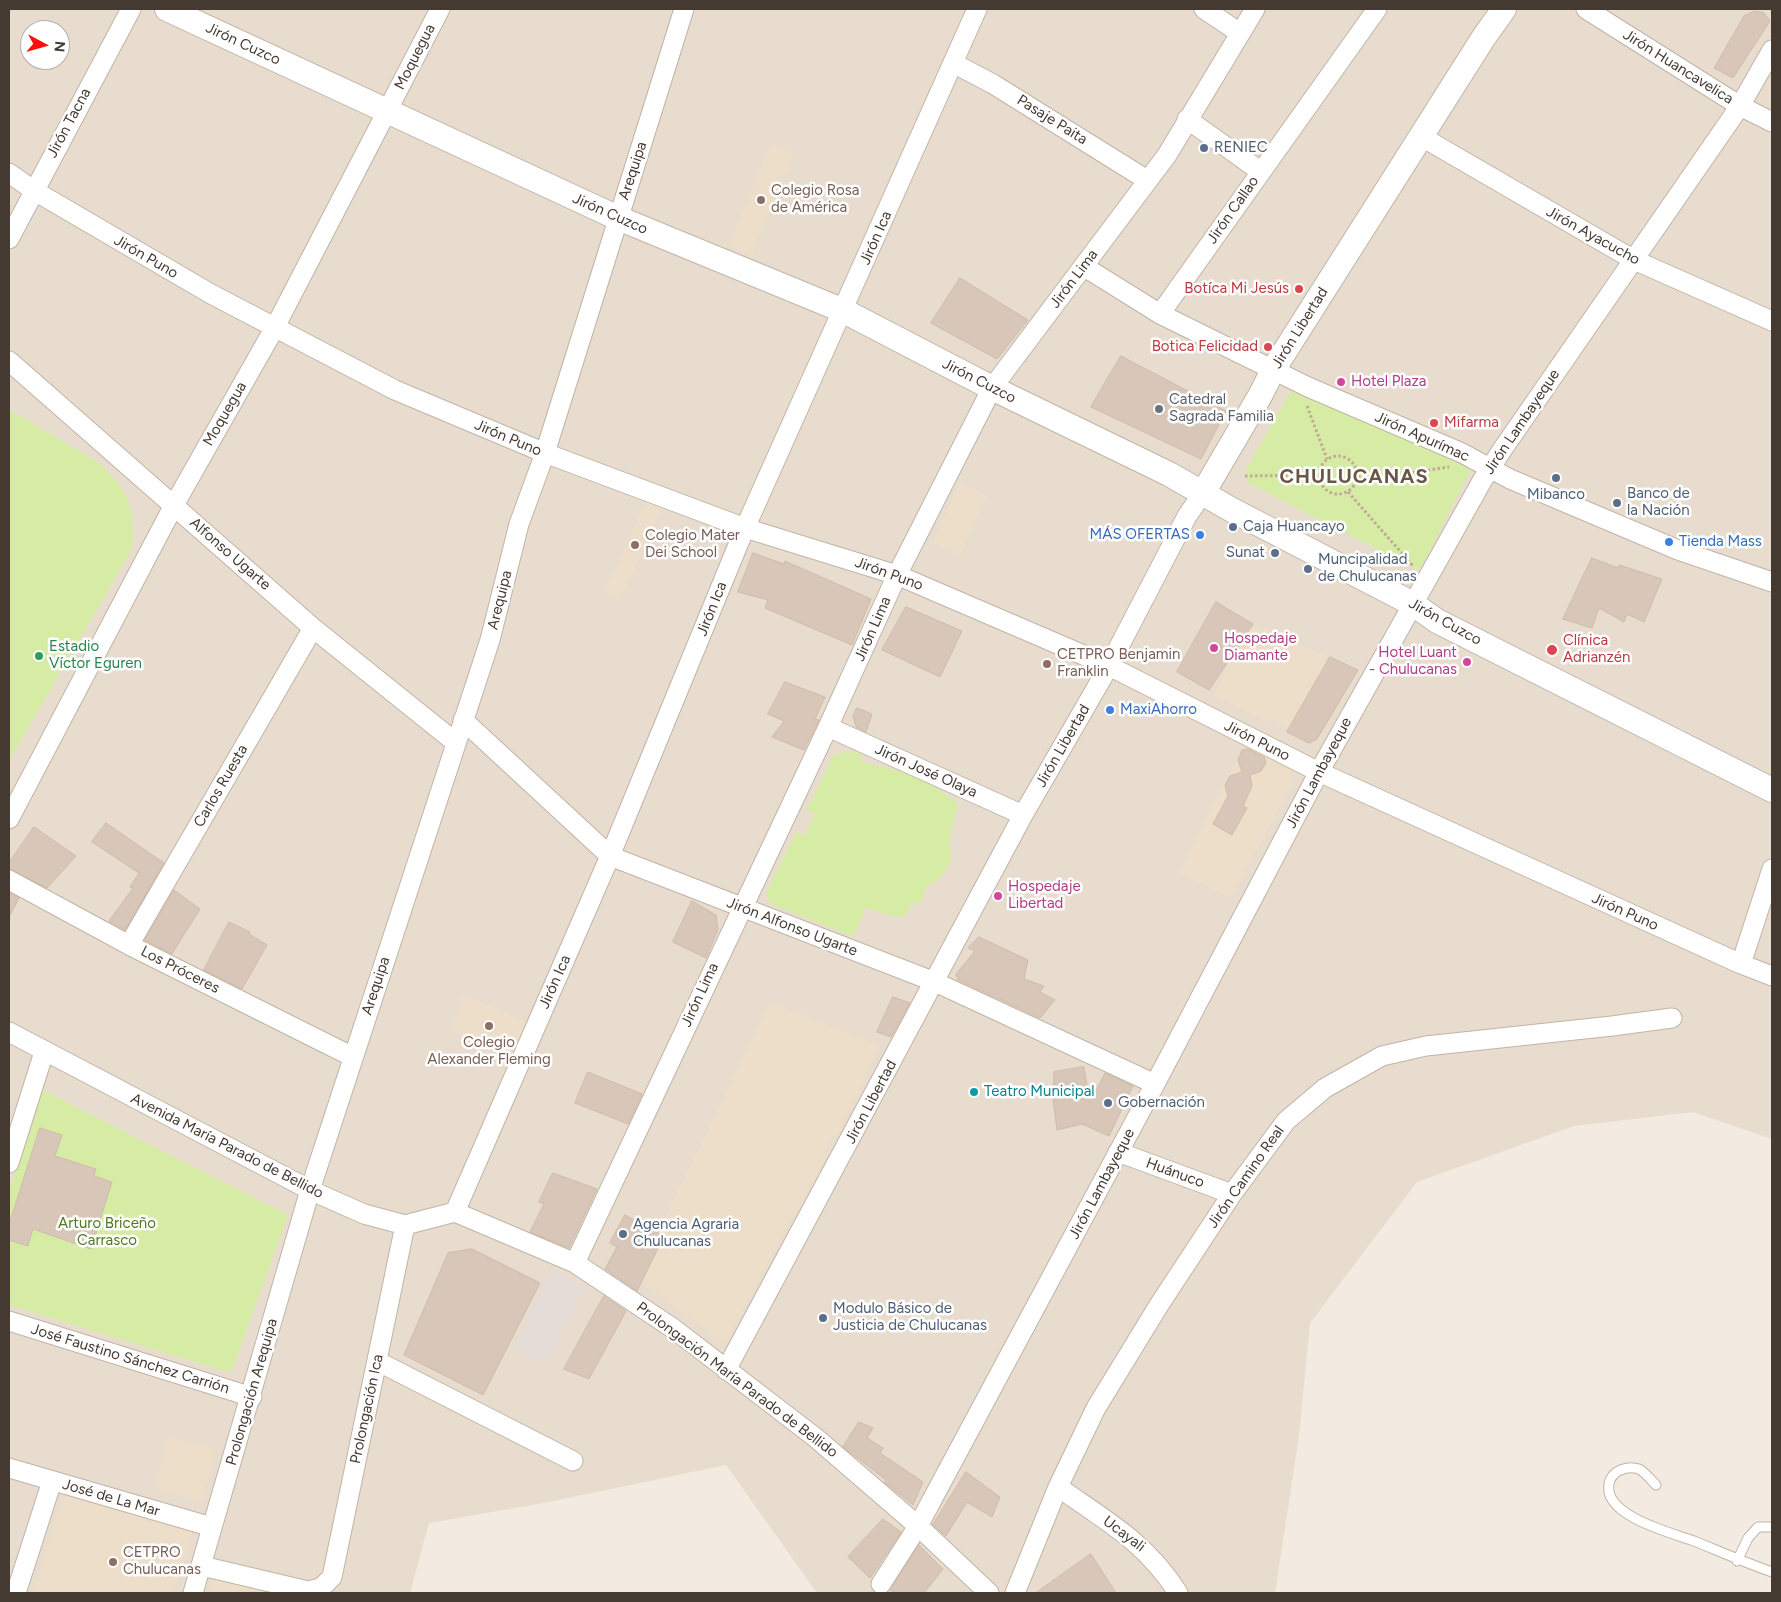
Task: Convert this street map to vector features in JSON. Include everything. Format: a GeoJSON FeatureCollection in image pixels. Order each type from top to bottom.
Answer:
{"type":"FeatureCollection","features":[{"type":"Feature","properties":{"kind":"street","name":"Jirón Tacna"},"geometry":{"type":"LineString","coordinates":[[9,239],[33,190],[131,9]]}},
{"type":"Feature","properties":{"kind":"street","name":"Moquegua"},"geometry":{"type":"LineString","coordinates":[[9,819],[174,505],[274,329],[440,9]]}},
{"type":"Feature","properties":{"kind":"street","name":"Arequipa"},"geometry":{"type":"LineString","coordinates":[[310,1190],[455,742],[490,640],[519,524],[545,453],[684,9]]}},
{"type":"Feature","properties":{"kind":"street","name":"Jirón Ica"},"geometry":{"type":"LineString","coordinates":[[455,1212],[610,856],[745,528],[977,9]]}},
{"type":"Feature","properties":{"kind":"street"},"geometry":{"type":"LineString","coordinates":[[1204,9],[1240,33]]}},
{"type":"Feature","properties":{"kind":"street","name":"Jirón Lima"},"geometry":{"type":"LineString","coordinates":[[575,1262],[828,727],[897,575],[992,388],[1166,155],[1255,9]]}},
{"type":"Feature","properties":{"kind":"street","name":"Jirón Callao"},"geometry":{"type":"LineString","coordinates":[[1160,314],[1377,9]]}},
{"type":"Feature","properties":{"kind":"street","name":"Jirón Libertad"},"geometry":{"type":"LineString","coordinates":[[726,1370],[1023,815],[1109,666],[1187,516],[1203,493],[1273,370],[1504,9]]}},
{"type":"Feature","properties":{"kind":"street","name":"Jirón Huancavelica"},"geometry":{"type":"LineString","coordinates":[[1586,9],[1740,106],[1772,122]]}},
{"type":"Feature","properties":{"kind":"street","name":"Jirón Cuzco"},"geometry":{"type":"LineString","coordinates":[[174,10],[387,112],[618,218],[844,310],[992,388],[1203,493],[1413,604],[1437,621],[1772,790]]}},
{"type":"Feature","properties":{"kind":"street","name":"Jirón Lambayeque"},"geometry":{"type":"LineString","coordinates":[[881,1584],[918,1526],[1155,1084],[1319,772],[1491,468],[1740,106],[1772,50]]}},
{"type":"Feature","properties":{"kind":"street","name":"Pasaje Paita"},"geometry":{"type":"LineString","coordinates":[[953,63],[993,84],[1147,180]]}},
{"type":"Feature","properties":{"kind":"street"},"geometry":{"type":"LineString","coordinates":[[1188,119],[1260,171]]}},
{"type":"Feature","properties":{"kind":"street","name":"Jirón Ayacucho"},"geometry":{"type":"LineString","coordinates":[[1422,137],[1634,260],[1772,321]]}},
{"type":"Feature","properties":{"kind":"street","name":"Jirón Puno"},"geometry":{"type":"LineString","coordinates":[[9,173],[33,190],[150,260],[274,329],[396,390],[545,453],[745,528],[897,575],[1109,666],[1319,772],[1741,964],[1772,976]]}},
{"type":"Feature","properties":{"kind":"street","name":"Jirón Apurímac"},"geometry":{"type":"LineString","coordinates":[[1083,266],[1160,314],[1273,370],[1491,468],[1510,479],[1678,550],[1772,582]]}},
{"type":"Feature","properties":{"kind":"street","name":"Alfonso Ugarte"},"geometry":{"type":"LineString","coordinates":[[9,361],[314,628],[455,742]]}},
{"type":"Feature","properties":{"kind":"street","name":"Carlos Ruesta"},"geometry":{"type":"LineString","coordinates":[[129,945],[314,628]]}},
{"type":"Feature","properties":{"kind":"street","name":"Jirón Alfonso Ugarte"},"geometry":{"type":"LineString","coordinates":[[463,720],[610,856],[935,982],[1155,1084]]}},
{"type":"Feature","properties":{"kind":"street","name":"Jirón José Olaya"},"geometry":{"type":"LineString","coordinates":[[828,727],[1023,815]]}},
{"type":"Feature","properties":{"kind":"street"},"geometry":{"type":"LineString","coordinates":[[1741,964],[1772,869]]}},
{"type":"Feature","properties":{"kind":"street","name":"Los Próceres"},"geometry":{"type":"LineString","coordinates":[[9,880],[129,945],[353,1057]]}},
{"type":"Feature","properties":{"kind":"street","name":"Jirón Camino Real"},"geometry":{"type":"LineString","coordinates":[[1015,1593],[1058,1487],[1100,1400],[1159,1305],[1232,1194],[1286,1121],[1325,1088],[1382,1056],[1426,1046],[1672,1018]]}},
{"type":"Feature","properties":{"kind":"street","name":"Avenida María Parado de Bellido"},"geometry":{"type":"LineString","coordinates":[[9,1032],[310,1190],[364,1214],[405,1225],[455,1212]]}},
{"type":"Feature","properties":{"kind":"street"},"geometry":{"type":"LineString","coordinates":[[9,1163],[44,1052]]}},
{"type":"Feature","properties":{"kind":"street","name":"Huánuco"},"geometry":{"type":"LineString","coordinates":[[1118,1152],[1232,1194]]}},
{"type":"Feature","properties":{"kind":"street","name":"Prolongación Arequipa"},"geometry":{"type":"LineString","coordinates":[[192,1593],[202,1566],[252,1397],[310,1190]]}},
{"type":"Feature","properties":{"kind":"street","name":"Prolongación María Parado de Bellido"},"geometry":{"type":"LineString","coordinates":[[455,1212],[575,1262],[674,1329],[816,1438],[918,1526],[989,1593]]}},
{"type":"Feature","properties":{"kind":"street","name":"Prolongación Ica"},"geometry":{"type":"LineString","coordinates":[[202,1566],[308,1591],[321,1588],[332,1577],[405,1225]]}},
{"type":"Feature","properties":{"kind":"street","name":"José Faustino Sánchez Carrión"},"geometry":{"type":"LineString","coordinates":[[9,1321],[252,1397]]}},
{"type":"Feature","properties":{"kind":"street"},"geometry":{"type":"LineString","coordinates":[[377,1361],[573,1461]]}},
{"type":"Feature","properties":{"kind":"street","name":"José de La Mar"},"geometry":{"type":"LineString","coordinates":[[9,1468],[212,1527]]}},
{"type":"Feature","properties":{"kind":"street"},"geometry":{"type":"LineString","coordinates":[[16,1593],[52,1481]]}},
{"type":"Feature","properties":{"kind":"street","name":"Ucayali"},"geometry":{"type":"LineString","coordinates":[[1058,1487],[1149,1553],[1178,1593]]}},
{"type":"Feature","properties":{"kind":"lane"},"geometry":{"type":"LineString","coordinates":[[1656,1485],[1640,1470],[1627,1467],[1616,1472],[1609,1482],[1609,1496],[1615,1504],[1653,1528],[1693,1541],[1738,1561],[1772,1572]]}},
{"type":"Feature","properties":{"kind":"lane"},"geometry":{"type":"LineString","coordinates":[[1738,1561],[1748,1538],[1758,1527],[1772,1527]]}},
{"type":"Feature","properties":{"kind":"path"},"geometry":{"type":"LineString","coordinates":[[1304,400],[1327,459]]}},
{"type":"Feature","properties":{"kind":"path"},"geometry":{"type":"LineString","coordinates":[[1337,455],[1348,458],[1356,466],[1358,477],[1355,486],[1348,492],[1338,495],[1328,492],[1321,485],[1318,475],[1321,466],[1327,459],[1337,455]]}},
{"type":"Feature","properties":{"kind":"path"},"geometry":{"type":"LineString","coordinates":[[1358,477],[1415,472],[1453,466]]}},
{"type":"Feature","properties":{"kind":"path"},"geometry":{"type":"LineString","coordinates":[[1245,476],[1318,475]]}},
{"type":"Feature","properties":{"kind":"path"},"geometry":{"type":"LineString","coordinates":[[1348,492],[1417,570]]}},
{"type":"Feature","properties":{"kind":"shaded area"},"geometry":{"type":"Polygon","coordinates":[[[9,9],[1772,9],[1772,1139],[1693,1112],[1574,1126],[1417,1182],[1310,1323],[1299,1436],[1275,1593],[817,1593],[726,1465],[549,1502],[429,1523],[410,1593],[9,1593],[9,9]]]}},
{"type":"Feature","properties":{"kind":"shaded area","name":"Colegio Rosa de América"},"geometry":{"type":"Polygon","coordinates":[[[771,144],[794,154],[751,256],[728,246],[771,144]]]}},
{"type":"Feature","properties":{"kind":"shaded area"},"geometry":{"type":"Polygon","coordinates":[[[960,483],[987,495],[961,555],[932,543],[960,483]]]}},
{"type":"Feature","properties":{"kind":"shaded area","name":"Colegio Mater Dei School"},"geometry":{"type":"Polygon","coordinates":[[[650,492],[666,499],[621,598],[605,591],[650,492]]]}},
{"type":"Feature","properties":{"kind":"shaded area"},"geometry":{"type":"Polygon","coordinates":[[[1253,624],[1358,670],[1317,739],[1309,743],[1287,732],[1287,727],[1272,719],[1268,722],[1213,695],[1253,624]]]}},
{"type":"Feature","properties":{"kind":"shaded area"},"geometry":{"type":"Polygon","coordinates":[[[1246,741],[1290,764],[1293,782],[1231,898],[1180,873],[1246,741]]]}},
{"type":"Feature","properties":{"kind":"shaded area","name":"Colegio Alexander Fleming"},"geometry":{"type":"Polygon","coordinates":[[[463,994],[527,1023],[512,1057],[452,1029],[463,994]]]}},
{"type":"Feature","properties":{"kind":"shaded area"},"geometry":{"type":"Polygon","coordinates":[[[771,1002],[880,1046],[838,1135],[832,1136],[826,1149],[828,1153],[725,1343],[635,1278],[771,1002]]]}},
{"type":"Feature","properties":{"kind":"shaded area"},"geometry":{"type":"Polygon","coordinates":[[[551,1269],[584,1288],[545,1365],[515,1345],[551,1269]]]}},
{"type":"Feature","properties":{"kind":"shaded area"},"geometry":{"type":"Polygon","coordinates":[[[169,1436],[216,1450],[202,1502],[154,1488],[169,1436]]]}},
{"type":"Feature","properties":{"kind":"shaded area","name":"CETPRO Chulucanas"},"geometry":{"type":"Polygon","coordinates":[[[64,1491],[193,1531],[174,1593],[32,1593],[64,1491]]]}},
{"type":"Feature","properties":{"kind":"shaded area"},"geometry":{"type":"Polygon","coordinates":[[[215,1576],[300,1593],[210,1593],[215,1576]]]}},
{"type":"Feature","properties":{"kind":"green space"},"geometry":{"type":"Polygon","coordinates":[[[1295,384],[1472,467],[1422,566],[1417,570],[1249,483],[1245,471],[1295,384]]]}},
{"type":"Feature","properties":{"kind":"green space","name":"Estadio Víctor Eguren"},"geometry":{"type":"Polygon","coordinates":[[[9,409],[98,462],[108,472],[117,482],[128,501],[133,523],[133,536],[131,551],[9,761],[9,409]]]}},
{"type":"Feature","properties":{"kind":"green space"},"geometry":{"type":"Polygon","coordinates":[[[853,752],[862,754],[861,762],[889,768],[924,781],[958,804],[949,842],[951,856],[948,868],[938,880],[927,886],[920,903],[911,904],[905,917],[889,916],[866,907],[854,937],[769,903],[767,891],[796,832],[804,836],[815,814],[807,810],[833,756],[838,753],[853,752]]]}},
{"type":"Feature","properties":{"kind":"green space","name":"Arturo Briceño Carrasco"},"geometry":{"type":"Polygon","coordinates":[[[41,1089],[288,1215],[231,1373],[9,1305],[9,1191],[41,1089]]]}},
{"type":"Feature","properties":{"kind":"building"},"geometry":{"type":"Polygon","coordinates":[[[1755,11],[1764,13],[1770,21],[1733,78],[1714,68],[1744,16],[1755,11]]]}},
{"type":"Feature","properties":{"kind":"building"},"geometry":{"type":"Polygon","coordinates":[[[960,278],[1028,320],[997,359],[931,323],[960,278]]]}},
{"type":"Feature","properties":{"kind":"building","name":"Catedral Sagrada Familia"},"geometry":{"type":"Polygon","coordinates":[[[1121,356],[1226,411],[1201,459],[1091,407],[1121,356]]]}},
{"type":"Feature","properties":{"kind":"building"},"geometry":{"type":"Polygon","coordinates":[[[753,553],[784,564],[785,561],[871,599],[852,645],[765,608],[768,600],[738,592],[753,553]]]}},
{"type":"Feature","properties":{"kind":"building"},"geometry":{"type":"Polygon","coordinates":[[[1592,558],[1618,568],[1619,565],[1662,579],[1644,622],[1627,614],[1624,622],[1599,608],[1592,628],[1563,619],[1592,558]]]}},
{"type":"Feature","properties":{"kind":"building","name":"Hospedaje Diamante"},"geometry":{"type":"Polygon","coordinates":[[[1216,602],[1253,624],[1209,690],[1177,672],[1216,602]]]}},
{"type":"Feature","properties":{"kind":"building"},"geometry":{"type":"Polygon","coordinates":[[[906,607],[962,631],[940,677],[882,650],[906,607]]]}},
{"type":"Feature","properties":{"kind":"building"},"geometry":{"type":"Polygon","coordinates":[[[1330,657],[1358,670],[1317,739],[1309,743],[1287,732],[1330,657]]]}},
{"type":"Feature","properties":{"kind":"building"},"geometry":{"type":"Polygon","coordinates":[[[785,682],[825,697],[815,719],[819,720],[804,750],[772,737],[784,721],[768,714],[785,682]]]}},
{"type":"Feature","properties":{"kind":"building"},"geometry":{"type":"Polygon","coordinates":[[[857,708],[872,714],[866,732],[856,727],[853,716],[857,708]]]}},
{"type":"Feature","properties":{"kind":"building"},"geometry":{"type":"Polygon","coordinates":[[[1248,749],[1264,757],[1266,763],[1261,771],[1250,775],[1252,786],[1243,806],[1247,808],[1232,835],[1213,824],[1228,796],[1225,785],[1230,776],[1242,772],[1238,760],[1242,750],[1248,749]]]}},
{"type":"Feature","properties":{"kind":"building"},"geometry":{"type":"Polygon","coordinates":[[[106,823],[164,863],[125,930],[109,921],[133,888],[130,887],[139,873],[92,842],[106,823]]]}},
{"type":"Feature","properties":{"kind":"building"},"geometry":{"type":"Polygon","coordinates":[[[34,827],[76,856],[47,888],[9,869],[9,863],[34,827]]]}},
{"type":"Feature","properties":{"kind":"building"},"geometry":{"type":"Polygon","coordinates":[[[174,890],[200,909],[172,954],[145,940],[174,890]]]}},
{"type":"Feature","properties":{"kind":"building"},"geometry":{"type":"Polygon","coordinates":[[[9,893],[19,898],[9,917],[9,893]]]}},
{"type":"Feature","properties":{"kind":"building"},"geometry":{"type":"Polygon","coordinates":[[[692,901],[716,915],[718,930],[706,958],[673,942],[692,901]]]}},
{"type":"Feature","properties":{"kind":"building"},"geometry":{"type":"Polygon","coordinates":[[[229,922],[250,932],[249,934],[267,945],[242,989],[204,970],[229,922]]]}},
{"type":"Feature","properties":{"kind":"building"},"geometry":{"type":"Polygon","coordinates":[[[979,937],[1028,960],[1024,979],[1044,986],[1040,992],[1055,1000],[1040,1018],[958,980],[956,974],[975,951],[968,948],[979,937]]]}},
{"type":"Feature","properties":{"kind":"building"},"geometry":{"type":"Polygon","coordinates":[[[893,997],[910,1003],[891,1037],[877,1032],[893,997]]]}},
{"type":"Feature","properties":{"kind":"building"},"geometry":{"type":"Polygon","coordinates":[[[1084,1067],[1090,1103],[1105,1073],[1133,1086],[1109,1136],[1082,1124],[1057,1130],[1053,1099],[1054,1072],[1084,1067]]]}},
{"type":"Feature","properties":{"kind":"building"},"geometry":{"type":"Polygon","coordinates":[[[588,1072],[642,1094],[628,1124],[575,1103],[588,1072]]]}},
{"type":"Feature","properties":{"kind":"building"},"geometry":{"type":"Polygon","coordinates":[[[40,1128],[62,1135],[55,1156],[96,1169],[94,1176],[112,1182],[91,1249],[33,1229],[28,1246],[9,1240],[9,1225],[40,1128]]]}},
{"type":"Feature","properties":{"kind":"building"},"geometry":{"type":"Polygon","coordinates":[[[553,1173],[597,1189],[569,1248],[530,1232],[544,1204],[539,1202],[553,1173]]]}},
{"type":"Feature","properties":{"kind":"building"},"geometry":{"type":"Polygon","coordinates":[[[625,1215],[664,1236],[637,1291],[605,1269],[617,1247],[610,1243],[625,1215]]]}},
{"type":"Feature","properties":{"kind":"building"},"geometry":{"type":"Polygon","coordinates":[[[472,1249],[540,1283],[483,1395],[404,1355],[448,1253],[472,1249]]]}},
{"type":"Feature","properties":{"kind":"building"},"geometry":{"type":"Polygon","coordinates":[[[604,1296],[626,1311],[589,1379],[564,1369],[604,1296]]]}},
{"type":"Feature","properties":{"kind":"building"},"geometry":{"type":"Polygon","coordinates":[[[859,1422],[873,1428],[867,1438],[883,1448],[880,1453],[923,1482],[913,1505],[884,1482],[886,1480],[843,1447],[859,1422]]]}},
{"type":"Feature","properties":{"kind":"building"},"geometry":{"type":"Polygon","coordinates":[[[966,1472],[1000,1497],[992,1517],[967,1502],[946,1536],[933,1525],[966,1472]]]}},
{"type":"Feature","properties":{"kind":"building"},"geometry":{"type":"Polygon","coordinates":[[[883,1519],[901,1532],[870,1578],[848,1557],[883,1519]]]}},
{"type":"Feature","properties":{"kind":"building"},"geometry":{"type":"Polygon","coordinates":[[[919,1545],[943,1569],[924,1593],[895,1593],[890,1590],[919,1545]]]}},
{"type":"Feature","properties":{"kind":"building"},"geometry":{"type":"Polygon","coordinates":[[[1091,1554],[1116,1593],[1036,1593],[1091,1554]]]}},
{"type":"Feature","properties":{"kind":"place","name":"RENIEC"},"geometry":{"type":"Point","coordinates":[1204,148]}},
{"type":"Feature","properties":{"kind":"place","name":"Colegio Rosa de América"},"geometry":{"type":"Point","coordinates":[761,200]}},
{"type":"Feature","properties":{"kind":"place","name":"Botíca Mi Jesús"},"geometry":{"type":"Point","coordinates":[1299,289]}},
{"type":"Feature","properties":{"kind":"place","name":"Botica Felicidad"},"geometry":{"type":"Point","coordinates":[1268,347]}},
{"type":"Feature","properties":{"kind":"place","name":"Hotel Plaza"},"geometry":{"type":"Point","coordinates":[1341,382]}},
{"type":"Feature","properties":{"kind":"place","name":"Catedral Sagrada Familia"},"geometry":{"type":"Point","coordinates":[1159,409]}},
{"type":"Feature","properties":{"kind":"place","name":"Mifarma"},"geometry":{"type":"Point","coordinates":[1434,423]}},
{"type":"Feature","properties":{"kind":"place","name":"Mibanco"},"geometry":{"type":"Point","coordinates":[1556,478]}},
{"type":"Feature","properties":{"kind":"place","name":"Banco de la Nación"},"geometry":{"type":"Point","coordinates":[1617,503]}},
{"type":"Feature","properties":{"kind":"place","name":"Caja Huancayo"},"geometry":{"type":"Point","coordinates":[1233,527]}},
{"type":"Feature","properties":{"kind":"place","name":"MÁS OFERTAS"},"geometry":{"type":"Point","coordinates":[1200,535]}},
{"type":"Feature","properties":{"kind":"place","name":"Tienda Mass"},"geometry":{"type":"Point","coordinates":[1669,542]}},
{"type":"Feature","properties":{"kind":"place","name":"Colegio Mater Dei School"},"geometry":{"type":"Point","coordinates":[635,545]}},
{"type":"Feature","properties":{"kind":"place","name":"Sunat"},"geometry":{"type":"Point","coordinates":[1275,553]}},
{"type":"Feature","properties":{"kind":"place","name":"Muncipalidad de Chulucanas"},"geometry":{"type":"Point","coordinates":[1308,569]}},
{"type":"Feature","properties":{"kind":"place","name":"Hospedaje Diamante"},"geometry":{"type":"Point","coordinates":[1214,648]}},
{"type":"Feature","properties":{"kind":"place","name":"Clínica Adrianzén"},"geometry":{"type":"Point","coordinates":[1552,650]}},
{"type":"Feature","properties":{"kind":"place","name":"Estadio Víctor Eguren"},"geometry":{"type":"Point","coordinates":[39,656]}},
{"type":"Feature","properties":{"kind":"place","name":"Hotel Luant - Chulucanas"},"geometry":{"type":"Point","coordinates":[1467,662]}},
{"type":"Feature","properties":{"kind":"place","name":"CETPRO Benjamin Franklin"},"geometry":{"type":"Point","coordinates":[1047,664]}},
{"type":"Feature","properties":{"kind":"place","name":"MaxiAhorro"},"geometry":{"type":"Point","coordinates":[1110,710]}},
{"type":"Feature","properties":{"kind":"place","name":"Hospedaje Libertad"},"geometry":{"type":"Point","coordinates":[998,896]}},
{"type":"Feature","properties":{"kind":"place","name":"Colegio Alexander Fleming"},"geometry":{"type":"Point","coordinates":[489,1026]}},
{"type":"Feature","properties":{"kind":"place","name":"Teatro Municipal"},"geometry":{"type":"Point","coordinates":[974,1092]}},
{"type":"Feature","properties":{"kind":"place","name":"Gobernación"},"geometry":{"type":"Point","coordinates":[1108,1103]}},
{"type":"Feature","properties":{"kind":"place","name":"Agencia Agraria Chulucanas"},"geometry":{"type":"Point","coordinates":[623,1234]}},
{"type":"Feature","properties":{"kind":"place","name":"Modulo Básico de Justicia de Chulucanas"},"geometry":{"type":"Point","coordinates":[823,1318]}},
{"type":"Feature","properties":{"kind":"place","name":"CETPRO Chulucanas"},"geometry":{"type":"Point","coordinates":[113,1562]}},
{"type":"Feature","properties":{"kind":"district","name":"CHULUCANAS"},"geometry":{"type":"Point","coordinates":[1354,477]}}]}
